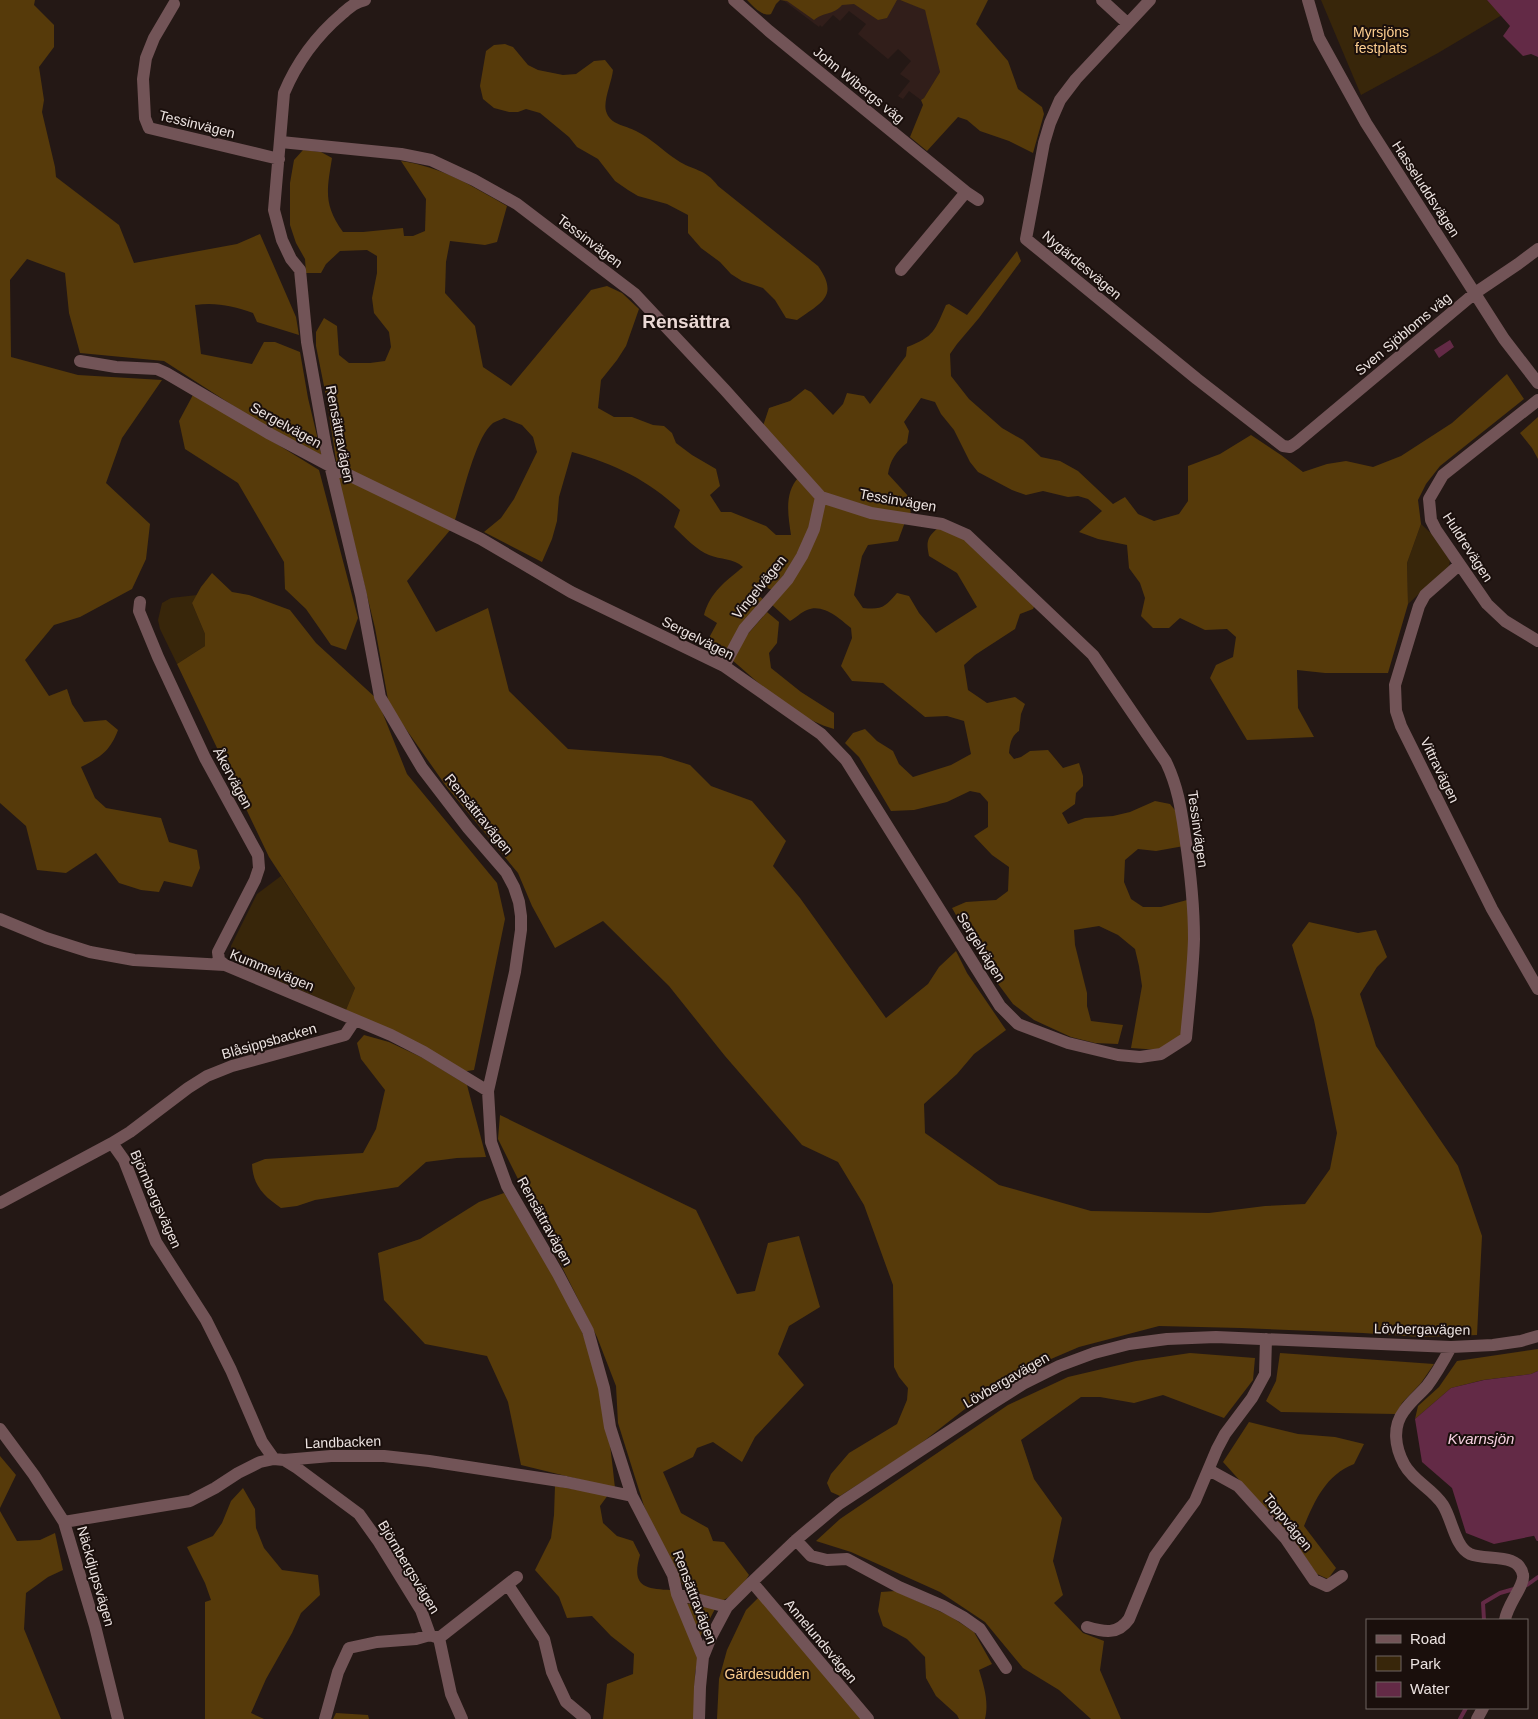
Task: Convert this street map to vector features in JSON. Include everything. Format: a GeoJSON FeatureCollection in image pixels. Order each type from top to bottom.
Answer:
{"type":"FeatureCollection","features":[{"type":"Feature","properties":{"kind":"street","name":"John Wibergs väg"},"geometry":{"type":"LineString","coordinates":[[734,0],[769,31],[978,200]]}},
{"type":"Feature","properties":{"kind":"street"},"geometry":{"type":"LineString","coordinates":[[1102,0],[1127,23]]}},
{"type":"Feature","properties":{"kind":"street","name":"Nygärdesvägen"},"geometry":{"type":"LineString","coordinates":[[1150,0],[1076,79],[1060,100],[1050,123],[1044,144],[1026,238],[1197,379],[1282,446],[1290,447]]}},
{"type":"Feature","properties":{"kind":"street","name":"Hasseluddsvägen"},"geometry":{"type":"LineString","coordinates":[[1308,0],[1319,38],[1366,123],[1504,339],[1538,383]]}},
{"type":"Feature","properties":{"kind":"street","name":"Rensättravägen"},"geometry":{"type":"LineString","coordinates":[[359,1],[324,30],[292,75],[284,93],[274,210],[282,240],[291,259],[300,270],[307,342],[330,466],[361,594],[380,697],[422,768],[468,828],[506,872],[519,902],[521,930],[515,972],[488,1091],[491,1142],[507,1186],[588,1330],[604,1388],[610,1427],[632,1496],[673,1575],[677,1594],[703,1657]]}},
{"type":"Feature","properties":{"kind":"street","name":"Tessinvägen"},"geometry":{"type":"LineString","coordinates":[[174,4],[154,38],[146,58],[143,79],[145,118],[149,128],[279,159]]}},
{"type":"Feature","properties":{"kind":"street","name":"Tessinvägen"},"geometry":{"type":"LineString","coordinates":[[281,142],[401,154],[431,160],[474,180],[517,204],[635,294],[725,390],[821,497],[871,513],[942,524],[967,535],[1093,655],[1166,762],[1175,780],[1179,795],[1187,849],[1194,937],[1186,1038]]}},
{"type":"Feature","properties":{"kind":"street"},"geometry":{"type":"LineString","coordinates":[[900,270],[966,192]]}},
{"type":"Feature","properties":{"kind":"street","name":"Sven Sjöbloms väg"},"geometry":{"type":"LineString","coordinates":[[1290,447],[1475,293],[1538,248]]}},
{"type":"Feature","properties":{"kind":"street","name":"Sergelvägen"},"geometry":{"type":"LineString","coordinates":[[80,361],[116,367],[157,369],[166,373],[270,434],[330,466],[480,539],[571,592],[724,666],[821,734],[846,760],[1000,1006],[1018,1024],[1068,1043],[1118,1055],[1140,1057],[1161,1054],[1186,1038]]}},
{"type":"Feature","properties":{"kind":"street","name":"Huldrevägen"},"geometry":{"type":"LineString","coordinates":[[1538,400],[1443,475],[1429,499],[1431,520],[1487,604],[1505,621],[1538,641]]}},
{"type":"Feature","properties":{"kind":"street","name":"Vingelvägen"},"geometry":{"type":"LineString","coordinates":[[724,666],[744,629],[788,579],[802,556],[814,529],[821,497]]}},
{"type":"Feature","properties":{"kind":"street","name":"Vittravägen"},"geometry":{"type":"LineString","coordinates":[[1460,565],[1424,596],[1418,606],[1395,686],[1396,711],[1401,726],[1492,909],[1538,989]]}},
{"type":"Feature","properties":{"kind":"street","name":"Åkervägen"},"geometry":{"type":"LineString","coordinates":[[140,602],[139,612],[205,758],[258,855],[258,868],[254,880],[218,952],[219,960],[225,965]]}},
{"type":"Feature","properties":{"kind":"street","name":"Kummelvägen"},"geometry":{"type":"LineString","coordinates":[[0,919],[46,938],[90,952],[134,960],[225,965],[391,1035],[424,1052],[488,1091]]}},
{"type":"Feature","properties":{"kind":"street","name":"Blåsippsbacken"},"geometry":{"type":"LineString","coordinates":[[112,1143],[207,1076],[232,1066],[345,1035],[355,1020]]}},
{"type":"Feature","properties":{"kind":"street","name":"Björnbergsvägen"},"geometry":{"type":"LineString","coordinates":[[0,1203],[112,1143],[124,1160],[156,1242],[206,1320],[231,1370],[262,1442],[279,1460],[297,1468],[360,1514],[421,1610],[435,1636],[451,1694],[462,1719]]}},
{"type":"Feature","properties":{"kind":"street","name":"Lövbergavägen"},"geometry":{"type":"LineString","coordinates":[[699,1719],[703,1657],[727,1607],[752,1582],[796,1540],[846,1498],[992,1403],[1023,1384],[1059,1366],[1094,1353],[1129,1344],[1167,1338],[1216,1337],[1451,1347],[1493,1345],[1521,1341],[1538,1336]]}},
{"type":"Feature","properties":{"kind":"street"},"geometry":{"type":"LineString","coordinates":[[1087,1626],[1111,1631],[1124,1626],[1129,1619],[1155,1556],[1195,1501],[1225,1434],[1252,1398],[1264,1374],[1266,1339]]}},
{"type":"Feature","properties":{"kind":"street"},"geometry":{"type":"LineString","coordinates":[[1451,1347],[1439,1370],[1404,1411],[1395,1436],[1397,1447],[1405,1466],[1443,1505],[1462,1549],[1471,1555],[1507,1559],[1517,1565],[1524,1578],[1510,1604],[1505,1619]]}},
{"type":"Feature","properties":{"kind":"street","name":"Näckdjupsvägen"},"geometry":{"type":"LineString","coordinates":[[0,1429],[34,1475],[64,1522],[95,1626],[118,1719]]}},
{"type":"Feature","properties":{"kind":"street","name":"Landbacken"},"geometry":{"type":"LineString","coordinates":[[64,1522],[190,1501],[260,1462],[331,1456],[384,1456],[566,1482],[632,1496]]}},
{"type":"Feature","properties":{"kind":"street","name":"Toppvägen"},"geometry":{"type":"LineString","coordinates":[[1209,1470],[1238,1486],[1286,1539],[1314,1580],[1327,1586],[1342,1576]]}},
{"type":"Feature","properties":{"kind":"street"},"geometry":{"type":"LineString","coordinates":[[796,1540],[811,1556],[827,1560],[847,1559],[899,1587],[963,1617],[980,1629],[1006,1668]]}},
{"type":"Feature","properties":{"kind":"street"},"geometry":{"type":"LineString","coordinates":[[325,1719],[338,1672],[349,1648],[377,1642],[435,1636],[512,1581],[544,1638],[552,1672],[566,1702],[585,1718]]}},
{"type":"Feature","properties":{"kind":"street","name":"Annelundsvägen"},"geometry":{"type":"LineString","coordinates":[[752,1582],[868,1719]]}},
{"type":"Feature","properties":{"kind":"street"},"geometry":{"type":"LineString","coordinates":[[677,1594],[727,1607]]}},
{"type":"Feature","properties":{"kind":"shaded area"},"geometry":{"type":"Polygon","coordinates":[[[783,0],[900,0],[917,6],[925,10],[928,18],[940,72],[924,98],[921,100],[909,91],[903,99],[898,96],[910,81],[900,74],[911,61],[898,49],[888,59],[858,34],[866,24],[849,11],[840,21],[833,15],[822,27],[820,25],[819,27],[783,0]]]}},
{"type":"Feature","properties":{"kind":"green space"},"geometry":{"type":"Polygon","coordinates":[[[0,0],[35,0],[34,5],[54,25],[54,47],[39,67],[44,100],[42,112],[56,177],[119,225],[134,263],[237,244],[260,234],[296,317],[299,335],[257,322],[253,313],[238,308],[217,304],[195,305],[201,354],[252,364],[264,342],[275,342],[300,352],[308,398],[322,457],[260,423],[164,361],[80,353],[69,313],[65,273],[27,259],[10,280],[11,357],[78,375],[162,380],[122,438],[106,483],[150,524],[146,559],[132,589],[80,617],[54,625],[25,660],[49,696],[67,689],[72,704],[84,722],[106,720],[118,730],[112,743],[104,753],[81,767],[95,798],[106,808],[161,818],[169,842],[197,850],[200,868],[192,887],[164,881],[159,892],[141,890],[119,883],[96,853],[66,873],[37,870],[26,826],[0,803],[0,0]]]}},
{"type":"Feature","properties":{"kind":"green space"},"geometry":{"type":"Polygon","coordinates":[[[747,0],[780,0],[771,14],[768,15],[758,10],[747,0]]]}},
{"type":"Feature","properties":{"kind":"green space"},"geometry":{"type":"Polygon","coordinates":[[[780,0],[897,0],[887,18],[878,20],[854,4],[842,5],[835,11],[814,20],[787,1],[780,0]]]}},
{"type":"Feature","properties":{"kind":"green space"},"geometry":{"type":"Polygon","coordinates":[[[900,0],[988,0],[976,24],[1008,61],[1018,89],[1042,107],[1044,114],[1033,153],[1009,141],[980,131],[967,120],[958,117],[927,151],[910,137],[923,105],[921,100],[940,72],[925,10],[900,0]]]}},
{"type":"Feature","properties":{"kind":"green space","name":"Myrsjöns festplats"},"geometry":{"type":"Polygon","coordinates":[[[1321,0],[1487,0],[1502,15],[1361,95],[1321,0]]]}},
{"type":"Feature","properties":{"kind":"green space"},"geometry":{"type":"Polygon","coordinates":[[[505,44],[513,47],[528,65],[538,70],[563,75],[576,74],[594,61],[605,60],[613,70],[605,107],[608,116],[614,122],[632,129],[652,141],[683,164],[704,173],[818,266],[827,285],[827,292],[820,304],[797,320],[786,318],[775,300],[763,288],[742,281],[731,274],[720,262],[701,248],[688,233],[688,215],[667,204],[638,196],[628,190],[615,181],[598,159],[577,147],[569,137],[540,113],[526,109],[518,112],[509,112],[494,108],[483,99],[480,86],[486,51],[494,45],[505,44]]]}},
{"type":"Feature","properties":{"kind":"green space"},"geometry":{"type":"Polygon","coordinates":[[[303,150],[321,152],[332,158],[328,188],[329,205],[343,232],[403,228],[404,236],[413,236],[425,231],[426,199],[401,161],[443,173],[507,206],[497,242],[485,245],[450,241],[446,262],[445,293],[475,326],[483,367],[511,386],[591,290],[607,286],[622,293],[639,309],[626,346],[601,380],[598,408],[614,417],[632,417],[653,425],[664,426],[672,433],[676,443],[716,469],[720,486],[710,495],[721,512],[731,512],[766,526],[776,535],[791,535],[788,504],[791,490],[799,477],[818,497],[811,528],[799,555],[772,590],[763,586],[759,596],[764,600],[725,656],[708,647],[710,636],[717,623],[704,615],[714,593],[743,567],[731,561],[709,555],[695,547],[674,527],[680,510],[656,490],[630,474],[603,462],[572,452],[559,497],[557,521],[542,562],[484,532],[501,518],[514,499],[537,452],[533,437],[522,425],[504,418],[493,423],[486,430],[475,454],[454,523],[337,467],[316,346],[316,332],[324,318],[337,326],[339,355],[349,363],[385,361],[391,347],[389,332],[374,313],[372,298],[377,273],[377,256],[367,250],[340,251],[326,264],[321,273],[306,273],[305,259],[296,243],[290,225],[290,183],[294,160],[303,150]]]}},
{"type":"Feature","properties":{"kind":"green space"},"geometry":{"type":"Polygon","coordinates":[[[1017,251],[1021,261],[950,354],[951,376],[969,399],[1002,428],[1023,440],[1041,457],[1060,461],[1078,471],[1113,504],[1125,497],[1138,514],[1154,521],[1179,514],[1188,501],[1188,466],[1220,454],[1251,435],[1303,472],[1327,464],[1346,461],[1373,467],[1401,456],[1452,423],[1507,374],[1524,399],[1440,466],[1426,484],[1418,500],[1421,524],[1407,563],[1408,604],[1388,673],[1325,673],[1297,670],[1298,708],[1314,737],[1247,740],[1210,678],[1216,665],[1233,657],[1236,637],[1227,629],[1205,630],[1180,618],[1169,628],[1153,628],[1141,616],[1145,598],[1140,583],[1129,568],[1127,545],[1098,539],[1079,532],[1102,511],[1088,499],[1078,496],[1068,497],[1043,491],[1026,495],[1012,490],[978,472],[970,462],[954,430],[941,414],[935,402],[921,398],[904,422],[909,431],[907,443],[897,453],[889,469],[888,474],[909,497],[911,516],[871,510],[826,495],[763,426],[769,408],[790,401],[805,389],[811,392],[833,415],[843,404],[847,393],[864,396],[870,404],[906,356],[907,347],[923,340],[933,332],[946,305],[949,304],[967,315],[1017,251]]]}},
{"type":"Feature","properties":{"kind":"green space"},"geometry":{"type":"Polygon","coordinates":[[[194,393],[319,470],[358,618],[346,650],[331,645],[306,609],[285,589],[284,562],[238,483],[185,449],[179,421],[194,393]]]}},
{"type":"Feature","properties":{"kind":"green space"},"geometry":{"type":"Polygon","coordinates":[[[1538,417],[1538,459],[1520,433],[1538,417]]]}},
{"type":"Feature","properties":{"kind":"green space"},"geometry":{"type":"Polygon","coordinates":[[[337,473],[451,529],[407,581],[436,632],[488,608],[509,691],[568,749],[661,756],[690,765],[711,786],[752,801],[786,841],[773,866],[800,898],[886,1018],[928,984],[939,967],[956,951],[967,973],[1006,1030],[974,1054],[957,1074],[924,1104],[925,1133],[999,1185],[1091,1211],[1209,1213],[1265,1206],[1305,1204],[1330,1169],[1337,1133],[1314,1020],[1292,945],[1309,922],[1358,933],[1376,930],[1387,957],[1377,967],[1360,994],[1376,1046],[1458,1166],[1482,1236],[1477,1335],[1421,1337],[1363,1333],[1159,1326],[1079,1347],[1002,1380],[915,1448],[840,1496],[831,1492],[827,1483],[831,1474],[849,1453],[897,1424],[907,1400],[908,1388],[894,1367],[893,1285],[864,1205],[838,1162],[802,1145],[725,1056],[669,986],[603,921],[555,948],[532,906],[518,873],[446,786],[389,705],[375,628],[337,473]]]}},
{"type":"Feature","properties":{"kind":"green space"},"geometry":{"type":"Polygon","coordinates":[[[823,500],[905,522],[898,541],[868,545],[862,556],[854,595],[863,608],[879,608],[889,602],[897,593],[909,596],[919,613],[936,633],[977,607],[957,573],[929,556],[928,540],[938,528],[967,539],[1035,605],[1033,609],[1020,614],[1015,629],[975,655],[964,665],[968,690],[987,703],[1015,697],[1025,704],[1021,714],[1019,731],[1013,738],[1010,746],[1009,753],[1014,759],[1030,751],[1048,750],[1063,768],[1079,763],[1083,776],[1083,786],[1076,793],[1075,804],[1062,813],[1068,824],[1085,818],[1113,816],[1130,812],[1155,801],[1170,804],[1179,815],[1184,846],[1156,851],[1138,849],[1125,860],[1124,882],[1131,899],[1143,907],[1161,907],[1187,900],[1191,918],[1182,1036],[1159,1050],[1131,1048],[1142,986],[1135,949],[1118,935],[1099,926],[1074,930],[1075,945],[1087,993],[1087,1006],[1091,1021],[1123,1025],[1118,1044],[1095,1043],[1071,1037],[1034,1020],[1013,1004],[987,969],[952,908],[966,902],[996,900],[1008,891],[1009,867],[992,855],[974,836],[988,827],[988,802],[980,793],[970,791],[947,802],[914,810],[891,811],[859,757],[845,743],[853,733],[865,729],[877,741],[893,751],[899,764],[913,777],[951,765],[971,754],[964,721],[947,716],[925,717],[883,683],[852,681],[841,666],[852,638],[851,628],[831,613],[813,608],[790,621],[771,604],[823,500]]]}},
{"type":"Feature","properties":{"kind":"green space"},"geometry":{"type":"Polygon","coordinates":[[[1421,524],[1434,536],[1450,561],[1449,566],[1408,604],[1407,563],[1421,524]]]}},
{"type":"Feature","properties":{"kind":"green space"},"geometry":{"type":"Polygon","coordinates":[[[212,573],[232,592],[249,595],[290,610],[316,643],[377,699],[407,774],[497,883],[505,919],[474,1070],[461,1072],[346,1010],[355,988],[269,857],[177,664],[205,646],[205,634],[192,603],[212,573]]]}},
{"type":"Feature","properties":{"kind":"green space"},"geometry":{"type":"Polygon","coordinates":[[[197,595],[192,603],[205,634],[205,646],[177,664],[160,629],[158,620],[162,603],[171,598],[197,595]]]}},
{"type":"Feature","properties":{"kind":"green space"},"geometry":{"type":"Polygon","coordinates":[[[767,612],[779,622],[777,643],[769,653],[771,668],[801,692],[834,713],[834,729],[819,724],[792,709],[732,660],[746,636],[767,612]]]}},
{"type":"Feature","properties":{"kind":"green space"},"geometry":{"type":"Polygon","coordinates":[[[281,876],[355,988],[346,1010],[238,963],[233,956],[231,946],[257,894],[281,876]]]}},
{"type":"Feature","properties":{"kind":"green space"},"geometry":{"type":"Polygon","coordinates":[[[364,1035],[389,1042],[423,1058],[467,1085],[486,1157],[426,1162],[398,1187],[315,1200],[297,1206],[281,1208],[260,1190],[252,1164],[265,1159],[363,1153],[376,1129],[385,1090],[361,1059],[357,1043],[364,1035]]]}},
{"type":"Feature","properties":{"kind":"green space"},"geometry":{"type":"Polygon","coordinates":[[[500,1115],[696,1210],[737,1294],[755,1291],[768,1243],[799,1236],[820,1307],[789,1326],[778,1354],[804,1385],[755,1437],[742,1462],[713,1442],[697,1448],[693,1457],[663,1472],[681,1513],[708,1528],[713,1541],[724,1542],[749,1575],[738,1592],[722,1601],[686,1590],[674,1570],[644,1506],[618,1423],[616,1386],[597,1337],[498,1139],[500,1115]]]}},
{"type":"Feature","properties":{"kind":"green space"},"geometry":{"type":"Polygon","coordinates":[[[504,1193],[555,1279],[589,1350],[604,1408],[615,1488],[521,1465],[508,1402],[487,1356],[425,1344],[384,1300],[378,1253],[420,1239],[479,1202],[504,1193]]]}},
{"type":"Feature","properties":{"kind":"green space"},"geometry":{"type":"Polygon","coordinates":[[[1538,1349],[1538,1371],[1531,1374],[1483,1380],[1451,1388],[1415,1419],[1418,1406],[1439,1387],[1457,1361],[1538,1349]]]}},
{"type":"Feature","properties":{"kind":"green space"},"geometry":{"type":"Polygon","coordinates":[[[1190,1353],[1255,1358],[1253,1380],[1224,1418],[1163,1395],[1134,1403],[1100,1397],[1081,1397],[1021,1440],[1034,1479],[1062,1518],[1053,1561],[1063,1595],[1054,1603],[1083,1633],[1104,1641],[1100,1670],[1121,1719],[1091,1719],[1059,1690],[1023,1668],[985,1622],[940,1592],[851,1552],[816,1541],[840,1519],[1008,1405],[1068,1377],[1136,1361],[1190,1353]]]}},
{"type":"Feature","properties":{"kind":"green space"},"geometry":{"type":"Polygon","coordinates":[[[1280,1353],[1434,1364],[1421,1383],[1402,1403],[1396,1414],[1281,1412],[1266,1401],[1276,1381],[1280,1353]]]}},
{"type":"Feature","properties":{"kind":"green space"},"geometry":{"type":"Polygon","coordinates":[[[1249,1422],[1298,1434],[1335,1437],[1364,1444],[1354,1464],[1336,1475],[1323,1489],[1304,1526],[1336,1568],[1328,1579],[1317,1574],[1291,1537],[1223,1462],[1249,1422]]]}},
{"type":"Feature","properties":{"kind":"green space"},"geometry":{"type":"Polygon","coordinates":[[[0,1456],[16,1475],[0,1508],[0,1456]]]}},
{"type":"Feature","properties":{"kind":"green space"},"geometry":{"type":"Polygon","coordinates":[[[555,1486],[608,1495],[600,1506],[603,1523],[617,1536],[633,1541],[640,1555],[637,1573],[642,1584],[647,1587],[671,1590],[698,1659],[695,1673],[694,1719],[603,1719],[607,1684],[633,1674],[634,1654],[611,1636],[592,1616],[567,1618],[559,1597],[535,1570],[551,1538],[555,1486]]]}},
{"type":"Feature","properties":{"kind":"green space"},"geometry":{"type":"Polygon","coordinates":[[[243,1488],[255,1509],[256,1528],[264,1548],[282,1570],[318,1575],[320,1595],[301,1613],[266,1679],[251,1713],[264,1719],[205,1719],[205,1602],[211,1600],[205,1583],[187,1547],[213,1536],[222,1523],[231,1501],[243,1488]]]}},
{"type":"Feature","properties":{"kind":"green space"},"geometry":{"type":"Polygon","coordinates":[[[0,1511],[17,1541],[40,1540],[55,1533],[63,1570],[48,1577],[26,1593],[24,1629],[61,1719],[0,1719],[0,1511]]]}},
{"type":"Feature","properties":{"kind":"green space"},"geometry":{"type":"Polygon","coordinates":[[[895,1591],[950,1616],[974,1632],[992,1664],[979,1670],[986,1700],[985,1719],[959,1719],[936,1696],[926,1678],[925,1657],[907,1639],[883,1626],[878,1611],[881,1592],[895,1591]]]}},
{"type":"Feature","properties":{"kind":"green space","name":"Gärdesudden"},"geometry":{"type":"Polygon","coordinates":[[[761,1595],[866,1719],[717,1719],[719,1679],[727,1650],[746,1610],[761,1595]]]}},
{"type":"Feature","properties":{"kind":"green space"},"geometry":{"type":"Polygon","coordinates":[[[685,1603],[715,1609],[699,1639],[685,1603]]]}},
{"type":"Feature","properties":{"kind":"green space"},"geometry":{"type":"Polygon","coordinates":[[[336,1713],[368,1715],[369,1719],[333,1719],[336,1713]]]}},
{"type":"Feature","properties":{"kind":"water"},"geometry":{"type":"Polygon","coordinates":[[[1487,0],[1538,0],[1538,57],[1531,54],[1523,56],[1503,36],[1510,26],[1487,0]]]}},
{"type":"Feature","properties":{"kind":"water"},"geometry":{"type":"Polygon","coordinates":[[[1450,340],[1454,347],[1439,358],[1434,350],[1450,340]]]}},
{"type":"Feature","properties":{"kind":"water","name":"Kvarnsjön"},"geometry":{"type":"Polygon","coordinates":[[[1538,1371],[1538,1535],[1494,1544],[1466,1533],[1452,1488],[1422,1462],[1415,1419],[1451,1388],[1484,1380],[1531,1374],[1538,1371]]]}},
{"type":"Feature","properties":{"kind":"waterway"},"geometry":{"type":"LineString","coordinates":[[1536,1535],[1538,1539]]}},
{"type":"Feature","properties":{"kind":"waterway"},"geometry":{"type":"LineString","coordinates":[[1527,1585],[1538,1577]]}},
{"type":"Feature","properties":{"kind":"waterway"},"geometry":{"type":"LineString","coordinates":[[1484,1619],[1483,1603],[1500,1593],[1514,1589]]}},
{"type":"Feature","properties":{"kind":"waterway"},"geometry":{"type":"LineString","coordinates":[[1460,1719],[1465,1709]]}},
{"type":"Feature","properties":{"kind":"district","name":"Rensättra"},"geometry":{"type":"Point","coordinates":[686,321]}}]}
